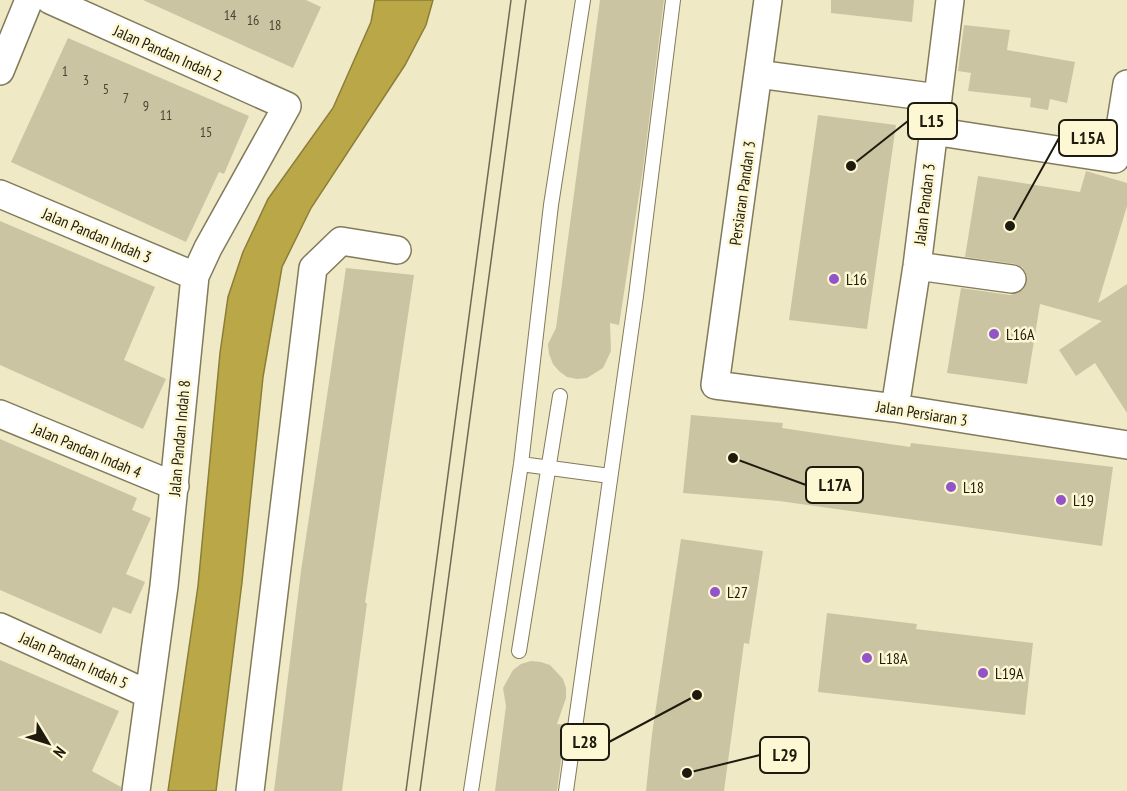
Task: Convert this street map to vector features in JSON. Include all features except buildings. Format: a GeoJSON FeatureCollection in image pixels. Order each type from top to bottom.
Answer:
{"type":"FeatureCollection","features":[{"type":"Feature","properties":{"kind":"street"},"geometry":{"type":"LineString","coordinates":[[0,71],[8,24],[29,0]]}},
{"type":"Feature","properties":{"kind":"street","name":"Jalan Pandan Indah 2"},"geometry":{"type":"LineString","coordinates":[[50,0],[287,106]]}},
{"type":"Feature","properties":{"kind":"street","name":"Persiaran Pandan 3"},"geometry":{"type":"LineString","coordinates":[[715,385],[768,0]]}},
{"type":"Feature","properties":{"kind":"street","name":"Jalan Pandan 3"},"geometry":{"type":"LineString","coordinates":[[895,408],[917,266],[950,0]]}},
{"type":"Feature","properties":{"kind":"street"},"geometry":{"type":"LineString","coordinates":[[758,74],[938,98]]}},
{"type":"Feature","properties":{"kind":"street"},"geometry":{"type":"LineString","coordinates":[[933,131],[1115,159],[1127,84]]}},
{"type":"Feature","properties":{"kind":"street","name":"Jalan Pandan Indah 8"},"geometry":{"type":"LineString","coordinates":[[136,791],[164,586],[195,276],[208,248],[287,106]]}},
{"type":"Feature","properties":{"kind":"street","name":"Jalan Pandan Indah 3"},"geometry":{"type":"LineString","coordinates":[[0,194],[195,276]]}},
{"type":"Feature","properties":{"kind":"street"},"geometry":{"type":"LineString","coordinates":[[250,791],[313,268],[340,241],[397,250]]}},
{"type":"Feature","properties":{"kind":"street"},"geometry":{"type":"LineString","coordinates":[[917,266],[1012,279]]}},
{"type":"Feature","properties":{"kind":"street","name":"Jalan Persiaran 3"},"geometry":{"type":"LineString","coordinates":[[715,385],[895,408],[1127,445]]}},
{"type":"Feature","properties":{"kind":"street","name":"Jalan Pandan Indah 4"},"geometry":{"type":"LineString","coordinates":[[0,414],[175,486]]}},
{"type":"Feature","properties":{"kind":"street","name":"Jalan Pandan Indah 5"},"geometry":{"type":"LineString","coordinates":[[0,627],[148,694]]}},
{"type":"Feature","properties":{"kind":"lane"},"geometry":{"type":"LineString","coordinates":[[471,791],[521,464],[551,205],[583,0]]}},
{"type":"Feature","properties":{"kind":"lane"},"geometry":{"type":"LineString","coordinates":[[566,791],[636,296],[673,0]]}},
{"type":"Feature","properties":{"kind":"lane"},"geometry":{"type":"LineString","coordinates":[[519,651],[560,396]]}},
{"type":"Feature","properties":{"kind":"lane"},"geometry":{"type":"LineString","coordinates":[[521,464],[610,476]]}},
{"type":"Feature","properties":{"kind":"shaded area"},"geometry":{"type":"Polygon","coordinates":[[[375,0],[433,0],[426,25],[405,65],[311,208],[282,267],[263,377],[242,582],[216,791],[168,791],[198,586],[220,353],[228,297],[243,252],[268,199],[333,108],[371,22],[375,0]]]}},
{"type":"Feature","properties":{"kind":"tram line"},"geometry":{"type":"LineString","coordinates":[[406,791],[511,0]]}},
{"type":"Feature","properties":{"kind":"tram line"},"geometry":{"type":"LineString","coordinates":[[420,791],[526,0]]}},
{"type":"Feature","properties":{"kind":"place","name":"L15"},"geometry":{"type":"Point","coordinates":[851,166]}},
{"type":"Feature","properties":{"kind":"place","name":"L15A"},"geometry":{"type":"Point","coordinates":[1010,226]}},
{"type":"Feature","properties":{"kind":"place","name":"L16"},"geometry":{"type":"Point","coordinates":[834,279]}},
{"type":"Feature","properties":{"kind":"place","name":"L16A"},"geometry":{"type":"Point","coordinates":[994,334]}},
{"type":"Feature","properties":{"kind":"place","name":"L17A"},"geometry":{"type":"Point","coordinates":[733,458]}},
{"type":"Feature","properties":{"kind":"place","name":"L18"},"geometry":{"type":"Point","coordinates":[951,487]}},
{"type":"Feature","properties":{"kind":"place","name":"L19"},"geometry":{"type":"Point","coordinates":[1061,500]}},
{"type":"Feature","properties":{"kind":"place","name":"L27"},"geometry":{"type":"Point","coordinates":[715,592]}},
{"type":"Feature","properties":{"kind":"place","name":"L18A"},"geometry":{"type":"Point","coordinates":[867,658]}},
{"type":"Feature","properties":{"kind":"place","name":"L19A"},"geometry":{"type":"Point","coordinates":[983,673]}},
{"type":"Feature","properties":{"kind":"place","name":"L28"},"geometry":{"type":"Point","coordinates":[697,695]}},
{"type":"Feature","properties":{"kind":"place","name":"L29"},"geometry":{"type":"Point","coordinates":[687,773]}}]}
